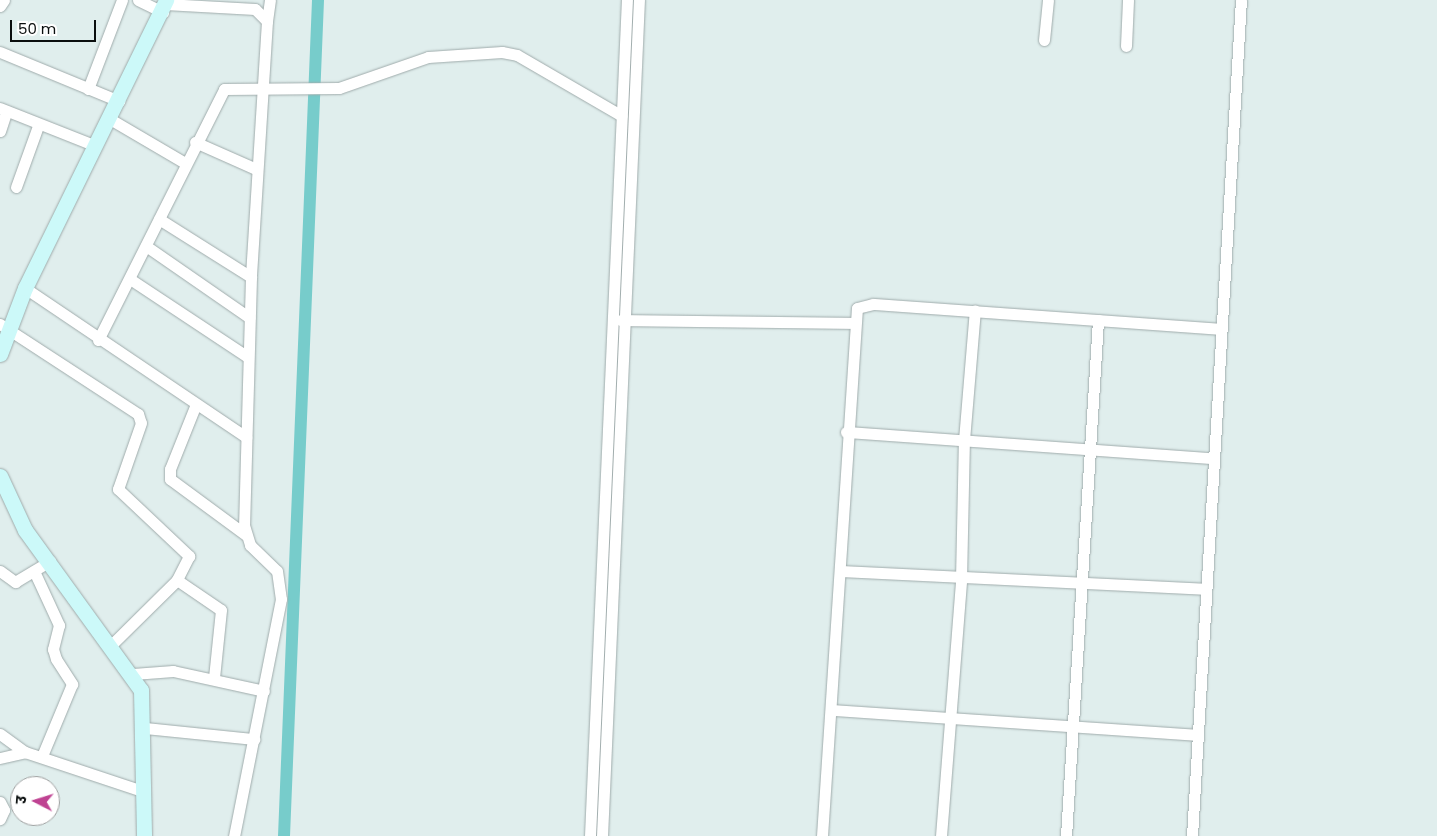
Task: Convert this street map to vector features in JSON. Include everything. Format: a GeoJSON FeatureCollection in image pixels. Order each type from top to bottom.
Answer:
{"type":"FeatureCollection","features":[{"type":"Feature","properties":{"kind":"street"},"geometry":{"type":"LineString","coordinates":[[0,6],[4,0]]}},
{"type":"Feature","properties":{"kind":"street"},"geometry":{"type":"LineString","coordinates":[[88,89],[122,0]]}},
{"type":"Feature","properties":{"kind":"street"},"geometry":{"type":"LineString","coordinates":[[138,0],[165,5],[255,10],[267,21]]}},
{"type":"Feature","properties":{"kind":"street"},"geometry":{"type":"LineString","coordinates":[[246,535],[246,437],[251,276],[256,169],[270,0]]}},
{"type":"Feature","properties":{"kind":"street"},"geometry":{"type":"LineString","coordinates":[[590,836],[627,0]]}},
{"type":"Feature","properties":{"kind":"street"},"geometry":{"type":"LineString","coordinates":[[602,836],[627,319],[639,0]]}},
{"type":"Feature","properties":{"kind":"street"},"geometry":{"type":"LineString","coordinates":[[1044,40],[1048,0]]}},
{"type":"Feature","properties":{"kind":"street"},"geometry":{"type":"LineString","coordinates":[[1126,46],[1128,0]]}},
{"type":"Feature","properties":{"kind":"street"},"geometry":{"type":"LineString","coordinates":[[1192,836],[1204,589],[1241,0]]}},
{"type":"Feature","properties":{"kind":"street"},"geometry":{"type":"LineString","coordinates":[[0,354],[4,326],[26,288],[165,5]]}},
{"type":"Feature","properties":{"kind":"street"},"geometry":{"type":"LineString","coordinates":[[0,52],[119,100]]}},
{"type":"Feature","properties":{"kind":"street"},"geometry":{"type":"LineString","coordinates":[[98,340],[130,279],[195,142],[224,89],[299,85],[339,88],[434,56],[502,52],[517,55],[622,116]]}},
{"type":"Feature","properties":{"kind":"street"},"geometry":{"type":"LineString","coordinates":[[0,131],[3,110],[38,126],[96,146]]}},
{"type":"Feature","properties":{"kind":"street"},"geometry":{"type":"LineString","coordinates":[[110,119],[185,164]]}},
{"type":"Feature","properties":{"kind":"street"},"geometry":{"type":"LineString","coordinates":[[16,187],[38,126]]}},
{"type":"Feature","properties":{"kind":"street"},"geometry":{"type":"LineString","coordinates":[[195,142],[256,169]]}},
{"type":"Feature","properties":{"kind":"street"},"geometry":{"type":"LineString","coordinates":[[159,219],[251,276]]}},
{"type":"Feature","properties":{"kind":"street"},"geometry":{"type":"LineString","coordinates":[[146,246],[250,318]]}},
{"type":"Feature","properties":{"kind":"street"},"geometry":{"type":"LineString","coordinates":[[130,279],[248,357]]}},
{"type":"Feature","properties":{"kind":"street"},"geometry":{"type":"LineString","coordinates":[[26,288],[98,340],[246,437]]}},
{"type":"Feature","properties":{"kind":"street"},"geometry":{"type":"LineString","coordinates":[[822,836],[833,710],[846,432],[854,323],[857,308],[864,304],[975,310],[1220,329]]}},
{"type":"Feature","properties":{"kind":"street"},"geometry":{"type":"LineString","coordinates":[[941,836],[961,580],[964,440],[975,310]]}},
{"type":"Feature","properties":{"kind":"street"},"geometry":{"type":"LineString","coordinates":[[612,320],[854,323]]}},
{"type":"Feature","properties":{"kind":"street"},"geometry":{"type":"LineString","coordinates":[[1066,836],[1071,727],[1082,586],[1088,449],[1098,320]]}},
{"type":"Feature","properties":{"kind":"street"},"geometry":{"type":"LineString","coordinates":[[4,326],[138,414],[142,423],[118,489],[186,551],[190,561],[178,580],[111,645]]}},
{"type":"Feature","properties":{"kind":"street"},"geometry":{"type":"LineString","coordinates":[[196,404],[170,469],[170,479],[246,535],[273,564],[281,580],[264,692],[234,836]]}},
{"type":"Feature","properties":{"kind":"street"},"geometry":{"type":"LineString","coordinates":[[846,432],[1212,458]]}},
{"type":"Feature","properties":{"kind":"street"},"geometry":{"type":"LineString","coordinates":[[0,476],[26,530],[133,674],[141,690],[145,728],[144,836]]}},
{"type":"Feature","properties":{"kind":"street"},"geometry":{"type":"LineString","coordinates":[[0,571],[15,582],[50,561]]}},
{"type":"Feature","properties":{"kind":"street"},"geometry":{"type":"LineString","coordinates":[[34,571],[59,625],[53,648],[56,659],[72,684],[42,756]]}},
{"type":"Feature","properties":{"kind":"street"},"geometry":{"type":"LineString","coordinates":[[841,571],[961,580],[1082,586],[1204,589]]}},
{"type":"Feature","properties":{"kind":"street"},"geometry":{"type":"LineString","coordinates":[[178,580],[221,610],[214,678]]}},
{"type":"Feature","properties":{"kind":"street"},"geometry":{"type":"LineString","coordinates":[[133,674],[173,671],[214,678],[264,692]]}},
{"type":"Feature","properties":{"kind":"street"},"geometry":{"type":"LineString","coordinates":[[833,710],[951,720],[1197,735]]}},
{"type":"Feature","properties":{"kind":"street"},"geometry":{"type":"LineString","coordinates":[[145,728],[254,739]]}},
{"type":"Feature","properties":{"kind":"street"},"geometry":{"type":"LineString","coordinates":[[0,734],[25,752],[42,756],[145,792]]}},
{"type":"Feature","properties":{"kind":"street"},"geometry":{"type":"LineString","coordinates":[[0,758],[25,752]]}},
{"type":"Feature","properties":{"kind":"street"},"geometry":{"type":"LineString","coordinates":[[0,802],[4,810],[0,819]]}},
{"type":"Feature","properties":{"kind":"waterway"},"geometry":{"type":"LineString","coordinates":[[284,836],[318,0]]}}]}
